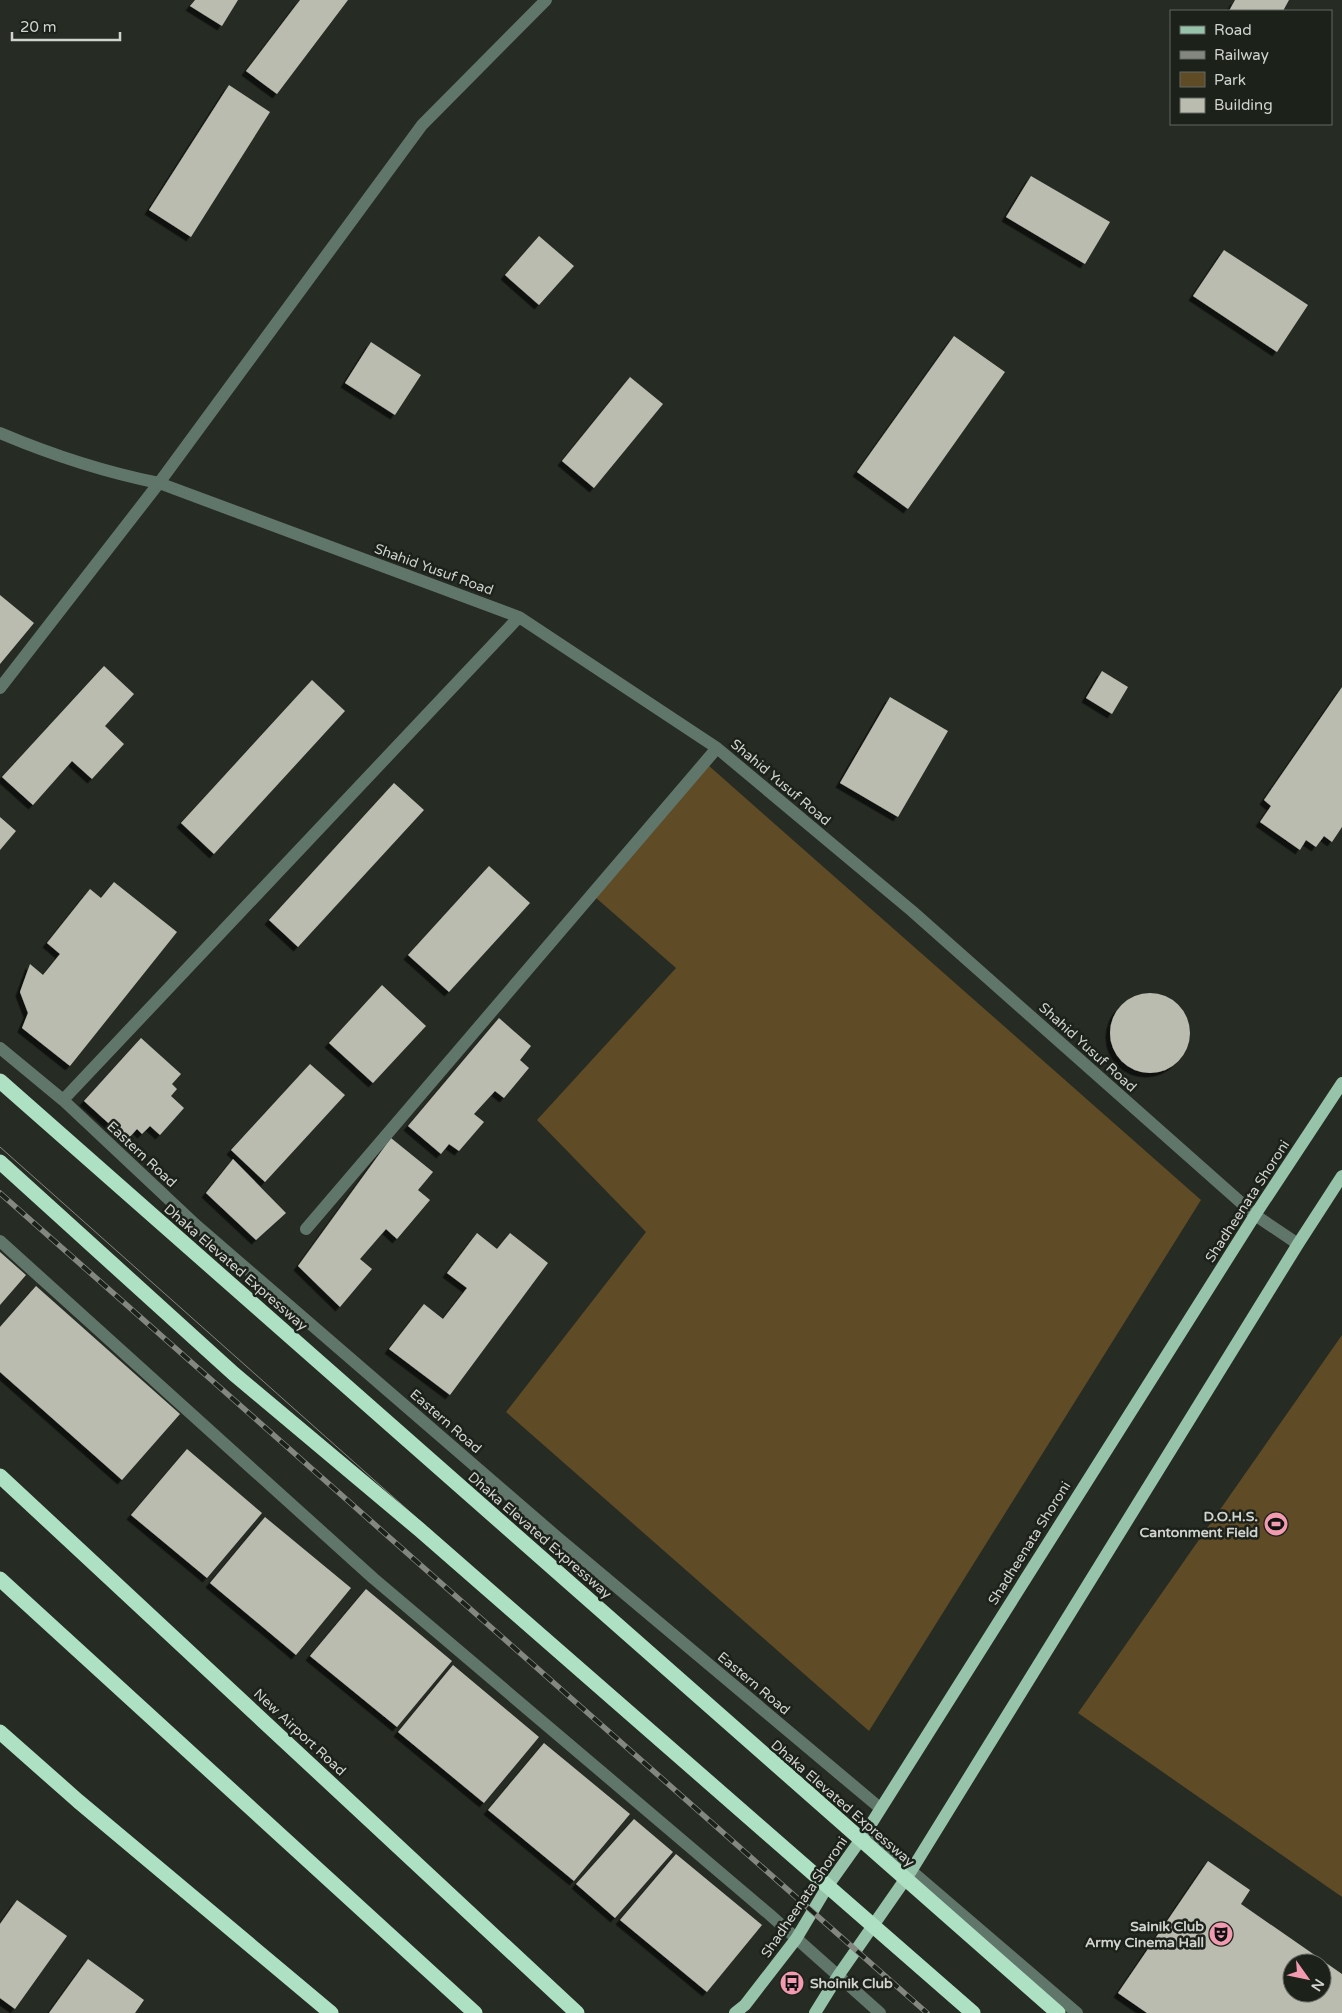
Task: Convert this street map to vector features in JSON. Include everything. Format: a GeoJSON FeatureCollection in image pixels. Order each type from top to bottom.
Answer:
{"type":"FeatureCollection","features":[{"type":"Feature","properties":{"kind":"highway","name":"Dhaka Elevated Expressway"},"geometry":{"type":"LineString","coordinates":[[0,1081],[1058,2013]]}},
{"type":"Feature","properties":{"kind":"highway"},"geometry":{"type":"LineString","coordinates":[[0,1162],[234,1374],[420,1530],[973,2013]]}},
{"type":"Feature","properties":{"kind":"highway","name":"New Airport Road"},"geometry":{"type":"LineString","coordinates":[[0,1476],[577,2013]]}},
{"type":"Feature","properties":{"kind":"highway"},"geometry":{"type":"LineString","coordinates":[[0,1579],[475,2013]]}},
{"type":"Feature","properties":{"kind":"highway"},"geometry":{"type":"LineString","coordinates":[[0,1732],[78,1802],[331,2013]]}},
{"type":"Feature","properties":{"kind":"main road","name":"Shadheenata Shoroni"},"geometry":{"type":"LineString","coordinates":[[735,2013],[745,2005],[796,1939],[829,1884],[866,1832],[1255,1215],[1342,1083]]}},
{"type":"Feature","properties":{"kind":"main road"},"geometry":{"type":"LineString","coordinates":[[815,2013],[910,1870],[1342,1176]]}},
{"type":"Feature","properties":{"kind":"street"},"geometry":{"type":"LineString","coordinates":[[0,688],[159,483],[422,125],[546,0]]}},
{"type":"Feature","properties":{"kind":"street","name":"Shahid Yusuf Road"},"geometry":{"type":"LineString","coordinates":[[0,433],[32,447],[114,474],[159,483],[519,617],[716,748],[912,911],[1255,1215],[1298,1244]]}},
{"type":"Feature","properties":{"kind":"street"},"geometry":{"type":"LineString","coordinates":[[63,1100],[519,617]]}},
{"type":"Feature","properties":{"kind":"street"},"geometry":{"type":"LineString","coordinates":[[306,1229],[716,748]]}},
{"type":"Feature","properties":{"kind":"street","name":"Eastern Road"},"geometry":{"type":"LineString","coordinates":[[0,1048],[63,1100],[196,1224],[504,1492],[880,1808]]}},
{"type":"Feature","properties":{"kind":"street"},"geometry":{"type":"LineString","coordinates":[[0,1241],[373,1578],[880,2013]]}},
{"type":"Feature","properties":{"kind":"street"},"geometry":{"type":"LineString","coordinates":[[866,1832],[1076,2013]]}},
{"type":"Feature","properties":{"kind":"green space"},"geometry":{"type":"Polygon","coordinates":[[[708,765],[1201,1200],[869,1731],[506,1412],[646,1232],[537,1120],[676,968],[595,897],[708,765]]]}},
{"type":"Feature","properties":{"kind":"green space","name":"D.O.H.S. Cantonment Field"},"geometry":{"type":"Polygon","coordinates":[[[1342,1335],[1342,1897],[1078,1713],[1342,1335]]]}},
{"type":"Feature","properties":{"kind":"building"},"geometry":{"type":"Polygon","coordinates":[[[195,0],[238,0],[222,26],[190,6],[195,0]]]}},
{"type":"Feature","properties":{"kind":"building"},"geometry":{"type":"Polygon","coordinates":[[[300,0],[348,0],[277,94],[246,71],[300,0]]]}},
{"type":"Feature","properties":{"kind":"building"},"geometry":{"type":"Polygon","coordinates":[[[1235,0],[1289,0],[1284,10],[1230,10],[1235,0]]]}},
{"type":"Feature","properties":{"kind":"building"},"geometry":{"type":"Polygon","coordinates":[[[229,85],[270,112],[191,237],[149,210],[229,85]]]}},
{"type":"Feature","properties":{"kind":"building"},"geometry":{"type":"Polygon","coordinates":[[[1031,176],[1110,222],[1085,264],[1006,217],[1031,176]]]}},
{"type":"Feature","properties":{"kind":"building"},"geometry":{"type":"Polygon","coordinates":[[[539,236],[574,266],[539,305],[505,275],[539,236]]]}},
{"type":"Feature","properties":{"kind":"building"},"geometry":{"type":"Polygon","coordinates":[[[1224,250],[1308,305],[1277,352],[1193,296],[1224,250]]]}},
{"type":"Feature","properties":{"kind":"building"},"geometry":{"type":"Polygon","coordinates":[[[954,336],[1005,372],[908,509],[857,472],[954,336]]]}},
{"type":"Feature","properties":{"kind":"building"},"geometry":{"type":"Polygon","coordinates":[[[371,342],[421,375],[395,415],[345,383],[371,342]]]}},
{"type":"Feature","properties":{"kind":"building"},"geometry":{"type":"Polygon","coordinates":[[[630,377],[663,404],[594,488],[562,461],[630,377]]]}},
{"type":"Feature","properties":{"kind":"building"},"geometry":{"type":"Polygon","coordinates":[[[0,595],[34,623],[0,664],[0,595]]]}},
{"type":"Feature","properties":{"kind":"building"},"geometry":{"type":"Polygon","coordinates":[[[104,666],[134,694],[105,726],[124,744],[92,779],[72,761],[33,805],[2,777],[104,666]]]}},
{"type":"Feature","properties":{"kind":"building"},"geometry":{"type":"Polygon","coordinates":[[[1102,671],[1128,687],[1112,714],[1086,698],[1102,671]]]}},
{"type":"Feature","properties":{"kind":"building"},"geometry":{"type":"Polygon","coordinates":[[[312,680],[345,711],[214,854],[181,823],[312,680]]]}},
{"type":"Feature","properties":{"kind":"building"},"geometry":{"type":"Polygon","coordinates":[[[1342,687],[1342,827],[1332,842],[1324,836],[1316,847],[1306,840],[1300,850],[1260,822],[1271,806],[1264,800],[1342,687]]]}},
{"type":"Feature","properties":{"kind":"building"},"geometry":{"type":"Polygon","coordinates":[[[890,697],[948,731],[898,817],[840,783],[890,697]]]}},
{"type":"Feature","properties":{"kind":"building"},"geometry":{"type":"Polygon","coordinates":[[[394,783],[424,810],[298,947],[269,920],[394,783]]]}},
{"type":"Feature","properties":{"kind":"building"},"geometry":{"type":"Polygon","coordinates":[[[0,817],[16,831],[0,850],[0,817]]]}},
{"type":"Feature","properties":{"kind":"building"},"geometry":{"type":"Polygon","coordinates":[[[489,866],[530,903],[449,992],[408,955],[489,866]]]}},
{"type":"Feature","properties":{"kind":"building"},"geometry":{"type":"Polygon","coordinates":[[[114,882],[177,932],[70,1066],[22,1028],[28,1013],[20,992],[30,964],[43,975],[60,954],[47,943],[90,889],[101,898],[114,882]]]}},
{"type":"Feature","properties":{"kind":"building"},"geometry":{"type":"Polygon","coordinates":[[[382,985],[426,1026],[373,1083],[329,1043],[382,985]]]}},
{"type":"Feature","properties":{"kind":"building"},"geometry":{"type":"Polygon","coordinates":[[[1150,993],[1165,996],[1178,1005],[1187,1018],[1190,1033],[1187,1048],[1178,1061],[1165,1070],[1150,1073],[1135,1070],[1122,1061],[1113,1048],[1110,1033],[1113,1018],[1122,1005],[1135,996],[1150,993]]]}},
{"type":"Feature","properties":{"kind":"building"},"geometry":{"type":"Polygon","coordinates":[[[499,1018],[531,1046],[520,1060],[529,1068],[504,1098],[495,1091],[474,1114],[484,1122],[459,1151],[449,1144],[441,1154],[408,1126],[499,1018]]]}},
{"type":"Feature","properties":{"kind":"building"},"geometry":{"type":"Polygon","coordinates":[[[141,1038],[181,1074],[172,1084],[177,1089],[171,1096],[184,1108],[160,1135],[150,1126],[142,1134],[137,1129],[127,1140],[84,1101],[141,1038]]]}},
{"type":"Feature","properties":{"kind":"building"},"geometry":{"type":"Polygon","coordinates":[[[310,1064],[345,1095],[265,1182],[231,1150],[310,1064]]]}},
{"type":"Feature","properties":{"kind":"building"},"geometry":{"type":"Polygon","coordinates":[[[391,1138],[433,1172],[418,1190],[430,1200],[397,1239],[386,1229],[360,1259],[372,1269],[340,1307],[298,1266],[391,1138]]]}},
{"type":"Feature","properties":{"kind":"building"},"geometry":{"type":"Polygon","coordinates":[[[233,1159],[286,1213],[256,1240],[206,1193],[233,1159]]]}},
{"type":"Feature","properties":{"kind":"building"},"geometry":{"type":"Polygon","coordinates":[[[477,1233],[497,1249],[510,1233],[548,1263],[450,1395],[389,1349],[424,1304],[443,1319],[467,1288],[447,1273],[477,1233]]]}},
{"type":"Feature","properties":{"kind":"building"},"geometry":{"type":"Polygon","coordinates":[[[0,1252],[26,1275],[0,1305],[0,1252]]]}},
{"type":"Feature","properties":{"kind":"building"},"geometry":{"type":"Polygon","coordinates":[[[36,1286],[180,1414],[122,1480],[0,1372],[0,1327],[36,1286]]]}},
{"type":"Feature","properties":{"kind":"building"},"geometry":{"type":"Polygon","coordinates":[[[187,1449],[262,1513],[207,1578],[131,1515],[187,1449]]]}},
{"type":"Feature","properties":{"kind":"building"},"geometry":{"type":"Polygon","coordinates":[[[265,1517],[351,1588],[296,1655],[210,1583],[265,1517]]]}},
{"type":"Feature","properties":{"kind":"building"},"geometry":{"type":"Polygon","coordinates":[[[366,1589],[452,1661],[397,1727],[310,1656],[366,1589]]]}},
{"type":"Feature","properties":{"kind":"building"},"geometry":{"type":"Polygon","coordinates":[[[453,1665],[539,1737],[484,1803],[398,1732],[453,1665]]]}},
{"type":"Feature","properties":{"kind":"building"},"geometry":{"type":"Polygon","coordinates":[[[544,1743],[630,1814],[574,1881],[488,1810],[544,1743]]]}},
{"type":"Feature","properties":{"kind":"building"},"geometry":{"type":"Polygon","coordinates":[[[634,1819],[673,1852],[615,1918],[576,1884],[634,1819]]]}},
{"type":"Feature","properties":{"kind":"building"},"geometry":{"type":"Polygon","coordinates":[[[676,1854],[762,1925],[707,1992],[620,1920],[676,1854]]]}},
{"type":"Feature","properties":{"kind":"building","name":"Sainik Club Army Cinema Hall"},"geometry":{"type":"Polygon","coordinates":[[[1208,1861],[1250,1890],[1241,1904],[1312,1953],[1282,1953],[1282,2003],[1332,2003],[1332,1967],[1342,1974],[1342,2013],[1147,2013],[1118,1993],[1208,1861]]]}},
{"type":"Feature","properties":{"kind":"building"},"geometry":{"type":"Polygon","coordinates":[[[17,1900],[67,1936],[15,2009],[0,1998],[0,1924],[17,1900]]]}},
{"type":"Feature","properties":{"kind":"building"},"geometry":{"type":"Polygon","coordinates":[[[88,1959],[144,2000],[135,2013],[49,2013],[88,1959]]]}},
{"type":"Feature","properties":{"kind":"tram line"},"geometry":{"type":"LineString","coordinates":[[0,1147],[973,2013]]}},
{"type":"Feature","properties":{"kind":"railway"},"geometry":{"type":"LineString","coordinates":[[0,1193],[927,2013]]}},
{"type":"Feature","properties":{"kind":"place","name":"D.O.H.S. Cantonment Field"},"geometry":{"type":"Point","coordinates":[1276,1524]}},
{"type":"Feature","properties":{"kind":"place","name":"Sainik Club Army Cinema Hall"},"geometry":{"type":"Point","coordinates":[1221,1934]}},
{"type":"Feature","properties":{"kind":"place","name":"Shoinik Club"},"geometry":{"type":"Point","coordinates":[792,1983]}}]}
